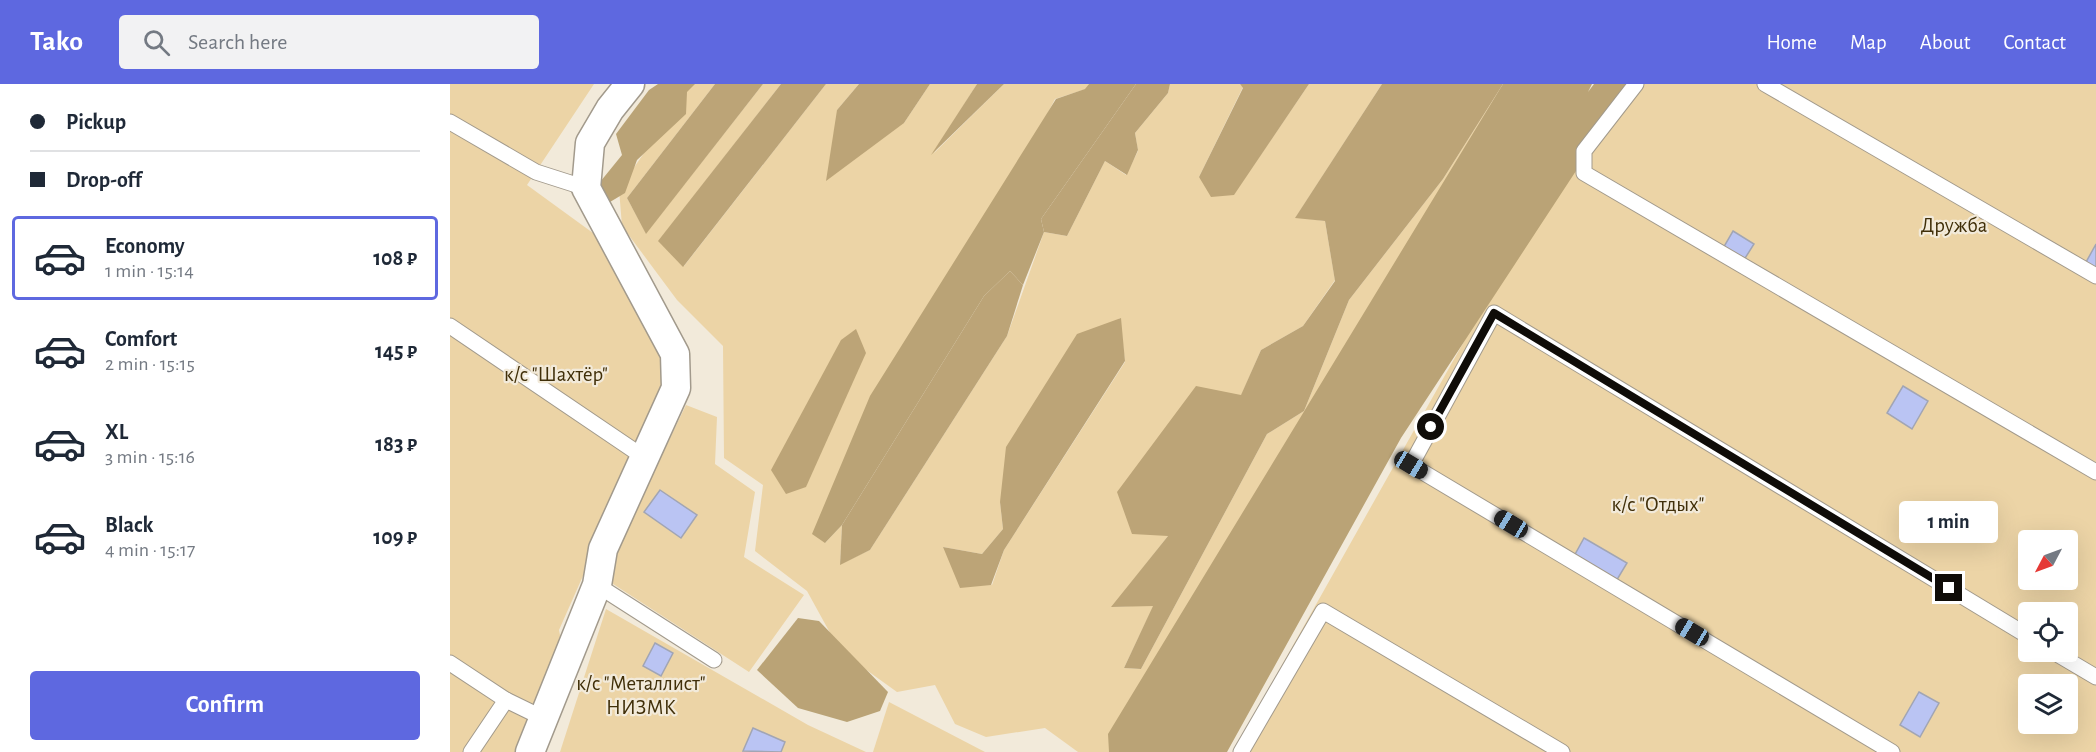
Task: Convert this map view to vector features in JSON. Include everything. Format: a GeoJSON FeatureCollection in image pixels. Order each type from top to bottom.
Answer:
{"type":"FeatureCollection","features":[{"type":"Feature","properties":{"kind":"street"},"geometry":{"type":"LineString","coordinates":[[530,752],[597,585],[603,549],[676,388],[675,354],[586,188],[590,143],[610,109],[630,84]]}},
{"type":"Feature","properties":{"kind":"lane"},"geometry":{"type":"LineString","coordinates":[[1636,84],[1584,152],[1584,173],[2096,472]]}},
{"type":"Feature","properties":{"kind":"lane"},"geometry":{"type":"LineString","coordinates":[[1765,84],[2096,276]]}},
{"type":"Feature","properties":{"kind":"lane"},"geometry":{"type":"LineString","coordinates":[[450,122],[536,172],[586,188]]}},
{"type":"Feature","properties":{"kind":"lane"},"geometry":{"type":"LineString","coordinates":[[1892,752],[1411,465],[1494,313],[2018,630]]}},
{"type":"Feature","properties":{"kind":"lane"},"geometry":{"type":"LineString","coordinates":[[450,326],[645,458]]}},
{"type":"Feature","properties":{"kind":"lane"},"geometry":{"type":"LineString","coordinates":[[597,585],[714,660]]}},
{"type":"Feature","properties":{"kind":"lane"},"geometry":{"type":"LineString","coordinates":[[1241,752],[1323,611],[1562,752]]}},
{"type":"Feature","properties":{"kind":"lane"},"geometry":{"type":"LineString","coordinates":[[2071,662],[2096,677]]}},
{"type":"Feature","properties":{"kind":"lane"},"geometry":{"type":"LineString","coordinates":[[450,663],[506,700],[543,718]]}},
{"type":"Feature","properties":{"kind":"lane"},"geometry":{"type":"LineString","coordinates":[[471,752],[506,700]]}},
{"type":"Feature","properties":{"kind":"green space","name":"к/с \"Шахтёр\""},"geometry":{"type":"Polygon","coordinates":[[[450,84],[594,84],[527,185],[593,233],[667,352],[668,384],[559,630],[562,646],[516,752],[450,752],[450,84]]]}},
{"type":"Feature","properties":{"kind":"green space"},"geometry":{"type":"Polygon","coordinates":[[[692,84],[715,84],[627,198],[646,233],[763,84],[781,84],[659,241],[684,266],[826,84],[859,84],[837,110],[904,123],[930,84],[977,84],[934,153],[1004,84],[1089,84],[1086,89],[1055,99],[825,543],[842,525],[840,564],[870,550],[1007,336],[1044,232],[1067,236],[1105,161],[1126,175],[1138,151],[1135,133],[1168,93],[1170,84],[1240,84],[1243,87],[1199,177],[1234,194],[1309,84],[1382,84],[1296,217],[1325,221],[1335,280],[1303,326],[1261,350],[1241,396],[1168,536],[1112,607],[1154,605],[1124,668],[1141,669],[1267,434],[1304,411],[1349,300],[1443,179],[1503,84],[1193,752],[1078,752],[1045,728],[986,737],[955,724],[935,685],[897,692],[840,651],[807,591],[755,551],[763,485],[724,458],[723,346],[677,300],[622,226],[619,189],[692,84]],[[1120,318],[1000,502],[1003,529],[982,554],[943,547],[992,585],[1004,550],[1125,362],[1120,318]]]}},
{"type":"Feature","properties":{"kind":"green space","name":"к/с \"Отдых\""},"geometry":{"type":"Polygon","coordinates":[[[1617,84],[2096,84],[2096,752],[1233,752],[1565,162],[1617,84]]]}},
{"type":"Feature","properties":{"kind":"green space"},"geometry":{"type":"Polygon","coordinates":[[[686,405],[717,417],[715,464],[755,492],[744,557],[804,595],[749,672],[610,582],[618,545],[686,405]]]}},
{"type":"Feature","properties":{"kind":"green space","name":"к/с \"Металлист\" НИЗМК"},"geometry":{"type":"Polygon","coordinates":[[[606,609],[808,725],[866,752],[560,752],[606,609]]]}},
{"type":"Feature","properties":{"kind":"green space"},"geometry":{"type":"Polygon","coordinates":[[[889,702],[985,752],[873,752],[889,702]]]}},
{"type":"Feature","properties":{"kind":"shaded area"},"geometry":{"type":"Polygon","coordinates":[[[658,84],[695,84],[687,92],[686,114],[637,160],[625,193],[605,205],[596,187],[622,155],[616,134],[649,90],[658,84]]]}},
{"type":"Feature","properties":{"kind":"shaded area"},"geometry":{"type":"Polygon","coordinates":[[[715,84],[763,84],[646,234],[627,198],[715,84]]]}},
{"type":"Feature","properties":{"kind":"shaded area"},"geometry":{"type":"Polygon","coordinates":[[[781,84],[826,84],[683,267],[658,241],[781,84]]]}},
{"type":"Feature","properties":{"kind":"shaded area"},"geometry":{"type":"Polygon","coordinates":[[[859,84],[930,84],[904,123],[826,181],[837,110],[859,84]]]}},
{"type":"Feature","properties":{"kind":"shaded area"},"geometry":{"type":"Polygon","coordinates":[[[977,84],[1004,84],[931,155],[977,84]]]}},
{"type":"Feature","properties":{"kind":"shaded area"},"geometry":{"type":"Polygon","coordinates":[[[1089,84],[1136,84],[1041,219],[1044,232],[1023,285],[1010,271],[984,296],[842,525],[825,543],[812,534],[870,396],[1056,99],[1085,89],[1089,84]]]}},
{"type":"Feature","properties":{"kind":"shaded area"},"geometry":{"type":"Polygon","coordinates":[[[1136,84],[1170,84],[1168,93],[1135,133],[1138,150],[1127,175],[1105,161],[1067,236],[1044,232],[1041,219],[1136,84]]]}},
{"type":"Feature","properties":{"kind":"shaded area"},"geometry":{"type":"Polygon","coordinates":[[[1240,84],[1309,84],[1234,195],[1211,197],[1199,177],[1243,88],[1240,84]]]}},
{"type":"Feature","properties":{"kind":"shaded area"},"geometry":{"type":"Polygon","coordinates":[[[1382,84],[1503,84],[1443,179],[1349,300],[1304,411],[1267,434],[1141,669],[1124,668],[1153,606],[1111,607],[1168,536],[1132,534],[1117,492],[1196,386],[1241,395],[1261,350],[1303,326],[1335,281],[1325,221],[1295,218],[1382,84]]]}},
{"type":"Feature","properties":{"kind":"shaded area"},"geometry":{"type":"Polygon","coordinates":[[[1503,84],[1592,84],[1588,92],[1594,84],[1633,84],[1401,438],[1227,752],[1109,752],[1108,734],[1503,84]]]}},
{"type":"Feature","properties":{"kind":"shaded area"},"geometry":{"type":"Polygon","coordinates":[[[1010,271],[1023,285],[1007,336],[870,550],[840,565],[842,525],[984,296],[1010,271]]]}},
{"type":"Feature","properties":{"kind":"shaded area"},"geometry":{"type":"Polygon","coordinates":[[[1121,318],[1125,361],[1004,550],[991,585],[960,588],[943,547],[982,554],[1003,529],[1000,502],[1006,447],[1077,334],[1121,318]]]}},
{"type":"Feature","properties":{"kind":"shaded area"},"geometry":{"type":"Polygon","coordinates":[[[856,329],[866,353],[806,487],[786,494],[771,470],[841,340],[856,329]]]}},
{"type":"Feature","properties":{"kind":"shaded area"},"geometry":{"type":"Polygon","coordinates":[[[798,618],[819,621],[888,692],[880,711],[847,722],[798,708],[757,670],[798,618]]]}},
{"type":"Feature","properties":{"kind":"building"},"geometry":{"type":"Polygon","coordinates":[[[1733,231],[1754,244],[1742,263],[1722,250],[1733,231]]]}},
{"type":"Feature","properties":{"kind":"building"},"geometry":{"type":"Polygon","coordinates":[[[2096,244],[2096,270],[2085,264],[2096,244]]]}},
{"type":"Feature","properties":{"kind":"building"},"geometry":{"type":"Polygon","coordinates":[[[1903,386],[1928,401],[1912,429],[1887,413],[1903,386]]]}},
{"type":"Feature","properties":{"kind":"building"},"geometry":{"type":"Polygon","coordinates":[[[660,490],[697,515],[681,538],[644,512],[660,490]]]}},
{"type":"Feature","properties":{"kind":"building"},"geometry":{"type":"Polygon","coordinates":[[[1584,538],[1627,563],[1615,583],[1573,558],[1584,538]]]}},
{"type":"Feature","properties":{"kind":"building"},"geometry":{"type":"Polygon","coordinates":[[[655,643],[673,653],[661,676],[643,666],[655,643]]]}},
{"type":"Feature","properties":{"kind":"building"},"geometry":{"type":"Polygon","coordinates":[[[1919,692],[1939,703],[1920,737],[1900,725],[1919,692]]]}},
{"type":"Feature","properties":{"kind":"building"},"geometry":{"type":"Polygon","coordinates":[[[753,728],[785,742],[781,752],[743,751],[753,728]]]}},
{"type":"Feature","properties":{"kind":"route"},"geometry":{"type":"LineString","coordinates":[[1431,427],[1494,313],[1949,588]]}},
{"type":"Feature","properties":{"kind":"park label","name":"Дружба"},"geometry":{"type":"Point","coordinates":[1954,225]}}]}
